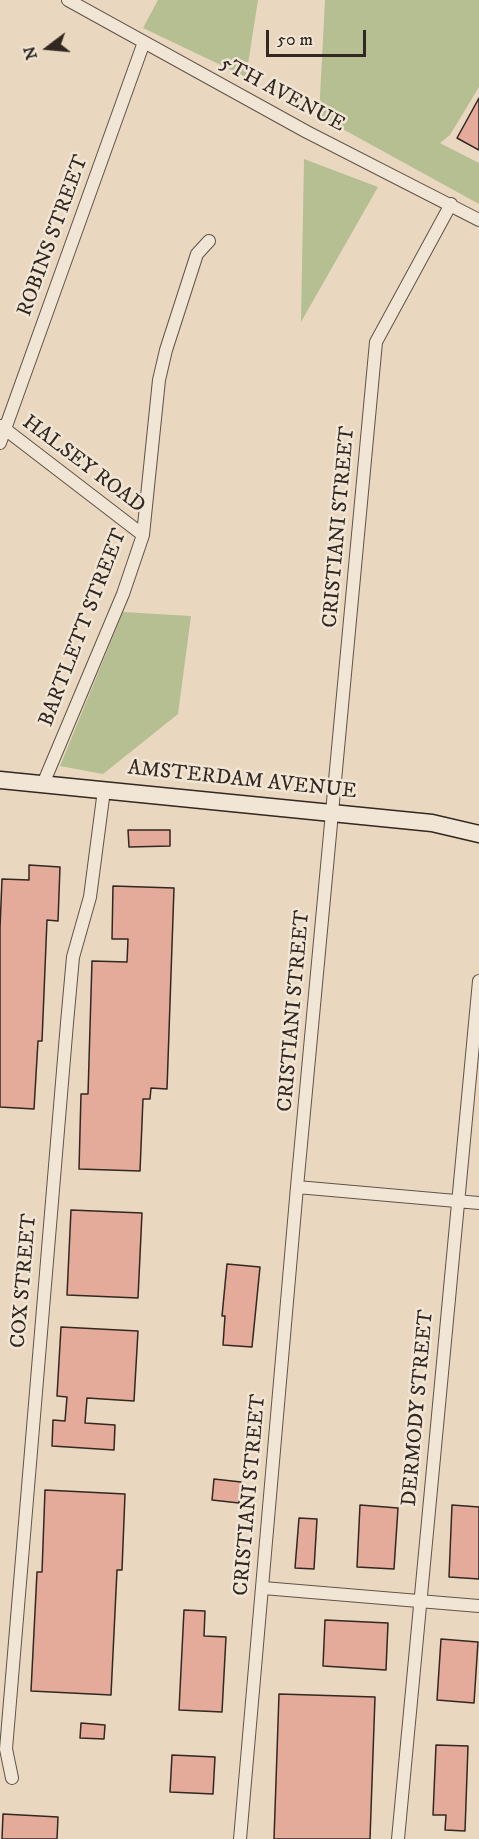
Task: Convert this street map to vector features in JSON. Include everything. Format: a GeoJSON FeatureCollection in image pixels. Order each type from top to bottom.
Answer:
{"type":"FeatureCollection","features":[{"type":"Feature","properties":{"kind":"main road","name":"AMSTERDAM AVENUE"},"geometry":{"type":"LineString","coordinates":[[0,780],[432,823],[479,834]]}},
{"type":"Feature","properties":{"kind":"street","name":"5TH AVENUE"},"geometry":{"type":"LineString","coordinates":[[68,0],[307,132],[479,220]]}},
{"type":"Feature","properties":{"kind":"street","name":"ROBINS STREET"},"geometry":{"type":"LineString","coordinates":[[0,443],[3,428],[144,42]]}},
{"type":"Feature","properties":{"kind":"street","name":"CRISTIANI STREET"},"geometry":{"type":"LineString","coordinates":[[240,1839],[297,1187],[376,342],[451,204]]}},
{"type":"Feature","properties":{"kind":"street","name":"BARTLETT STREET"},"geometry":{"type":"LineString","coordinates":[[43,784],[115,614],[143,535],[159,380],[166,350],[197,254],[209,241]]}},
{"type":"Feature","properties":{"kind":"street","name":"HALSEY ROAD"},"geometry":{"type":"LineString","coordinates":[[3,428],[143,535]]}},
{"type":"Feature","properties":{"kind":"street","name":"COX STREET"},"geometry":{"type":"LineString","coordinates":[[12,1778],[6,1749],[73,957],[90,897],[104,790]]}},
{"type":"Feature","properties":{"kind":"street","name":"DERMODY STREET"},"geometry":{"type":"LineString","coordinates":[[398,1839],[479,981]]}},
{"type":"Feature","properties":{"kind":"street"},"geometry":{"type":"LineString","coordinates":[[297,1187],[479,1203]]}},
{"type":"Feature","properties":{"kind":"street"},"geometry":{"type":"LineString","coordinates":[[263,1588],[479,1606]]}},
{"type":"Feature","properties":{"kind":"green space"},"geometry":{"type":"Polygon","coordinates":[[[158,0],[258,0],[246,77],[143,28],[158,0]]]}},
{"type":"Feature","properties":{"kind":"green space"},"geometry":{"type":"Polygon","coordinates":[[[325,0],[479,0],[479,87],[450,135],[440,143],[479,163],[479,204],[319,116],[325,0]]]}},
{"type":"Feature","properties":{"kind":"green space"},"geometry":{"type":"Polygon","coordinates":[[[304,159],[378,187],[301,322],[304,159]]]}},
{"type":"Feature","properties":{"kind":"green space"},"geometry":{"type":"Polygon","coordinates":[[[123,612],[191,616],[178,714],[103,774],[60,766],[123,612]]]}},
{"type":"Feature","properties":{"kind":"building"},"geometry":{"type":"Polygon","coordinates":[[[479,98],[479,150],[457,138],[479,98]]]}},
{"type":"Feature","properties":{"kind":"building"},"geometry":{"type":"Polygon","coordinates":[[[128,830],[170,830],[170,846],[129,847],[128,830]]]}},
{"type":"Feature","properties":{"kind":"building"},"geometry":{"type":"Polygon","coordinates":[[[29,865],[60,867],[58,921],[47,920],[42,1041],[38,1041],[34,1109],[0,1107],[2,879],[29,880],[29,865]]]}},
{"type":"Feature","properties":{"kind":"building"},"geometry":{"type":"Polygon","coordinates":[[[113,886],[174,888],[167,1089],[151,1088],[150,1099],[143,1099],[140,1171],[79,1169],[81,1094],[88,1094],[92,961],[127,962],[128,939],[112,939],[113,886]]]}},
{"type":"Feature","properties":{"kind":"building"},"geometry":{"type":"Polygon","coordinates":[[[71,1210],[142,1213],[138,1298],[67,1295],[71,1210]]]}},
{"type":"Feature","properties":{"kind":"building"},"geometry":{"type":"Polygon","coordinates":[[[227,1264],[260,1267],[252,1347],[223,1345],[225,1316],[222,1316],[227,1264]]]}},
{"type":"Feature","properties":{"kind":"building"},"geometry":{"type":"Polygon","coordinates":[[[61,1327],[138,1331],[134,1401],[87,1398],[85,1423],[115,1425],[114,1450],[52,1446],[53,1420],[65,1421],[67,1397],[57,1396],[61,1327]]]}},
{"type":"Feature","properties":{"kind":"building"},"geometry":{"type":"Polygon","coordinates":[[[214,1479],[241,1482],[239,1503],[212,1500],[214,1479]]]}},
{"type":"Feature","properties":{"kind":"building"},"geometry":{"type":"Polygon","coordinates":[[[45,1490],[125,1494],[122,1570],[117,1570],[111,1695],[31,1691],[37,1572],[42,1572],[45,1490]]]}},
{"type":"Feature","properties":{"kind":"building"},"geometry":{"type":"Polygon","coordinates":[[[360,1505],[398,1508],[394,1569],[357,1567],[360,1505]]]}},
{"type":"Feature","properties":{"kind":"building"},"geometry":{"type":"Polygon","coordinates":[[[452,1505],[479,1507],[479,1579],[449,1577],[452,1505]]]}},
{"type":"Feature","properties":{"kind":"building"},"geometry":{"type":"Polygon","coordinates":[[[299,1518],[317,1519],[314,1569],[295,1568],[299,1518]]]}},
{"type":"Feature","properties":{"kind":"building"},"geometry":{"type":"Polygon","coordinates":[[[184,1610],[205,1611],[204,1636],[226,1637],[222,1712],[179,1710],[184,1610]]]}},
{"type":"Feature","properties":{"kind":"building"},"geometry":{"type":"Polygon","coordinates":[[[325,1620],[388,1623],[386,1670],[323,1666],[325,1620]]]}},
{"type":"Feature","properties":{"kind":"building"},"geometry":{"type":"Polygon","coordinates":[[[441,1639],[478,1642],[474,1703],[437,1700],[441,1639]]]}},
{"type":"Feature","properties":{"kind":"building"},"geometry":{"type":"Polygon","coordinates":[[[279,1694],[375,1697],[370,1839],[274,1839],[279,1694]]]}},
{"type":"Feature","properties":{"kind":"building"},"geometry":{"type":"Polygon","coordinates":[[[81,1723],[105,1725],[104,1739],[80,1738],[81,1723]]]}},
{"type":"Feature","properties":{"kind":"building"},"geometry":{"type":"Polygon","coordinates":[[[436,1745],[468,1746],[465,1831],[445,1830],[446,1815],[433,1815],[436,1745]]]}},
{"type":"Feature","properties":{"kind":"building"},"geometry":{"type":"Polygon","coordinates":[[[172,1755],[215,1757],[213,1794],[170,1792],[172,1755]]]}},
{"type":"Feature","properties":{"kind":"building"},"geometry":{"type":"Polygon","coordinates":[[[3,1814],[58,1817],[57,1839],[2,1839],[3,1814]]]}}]}
